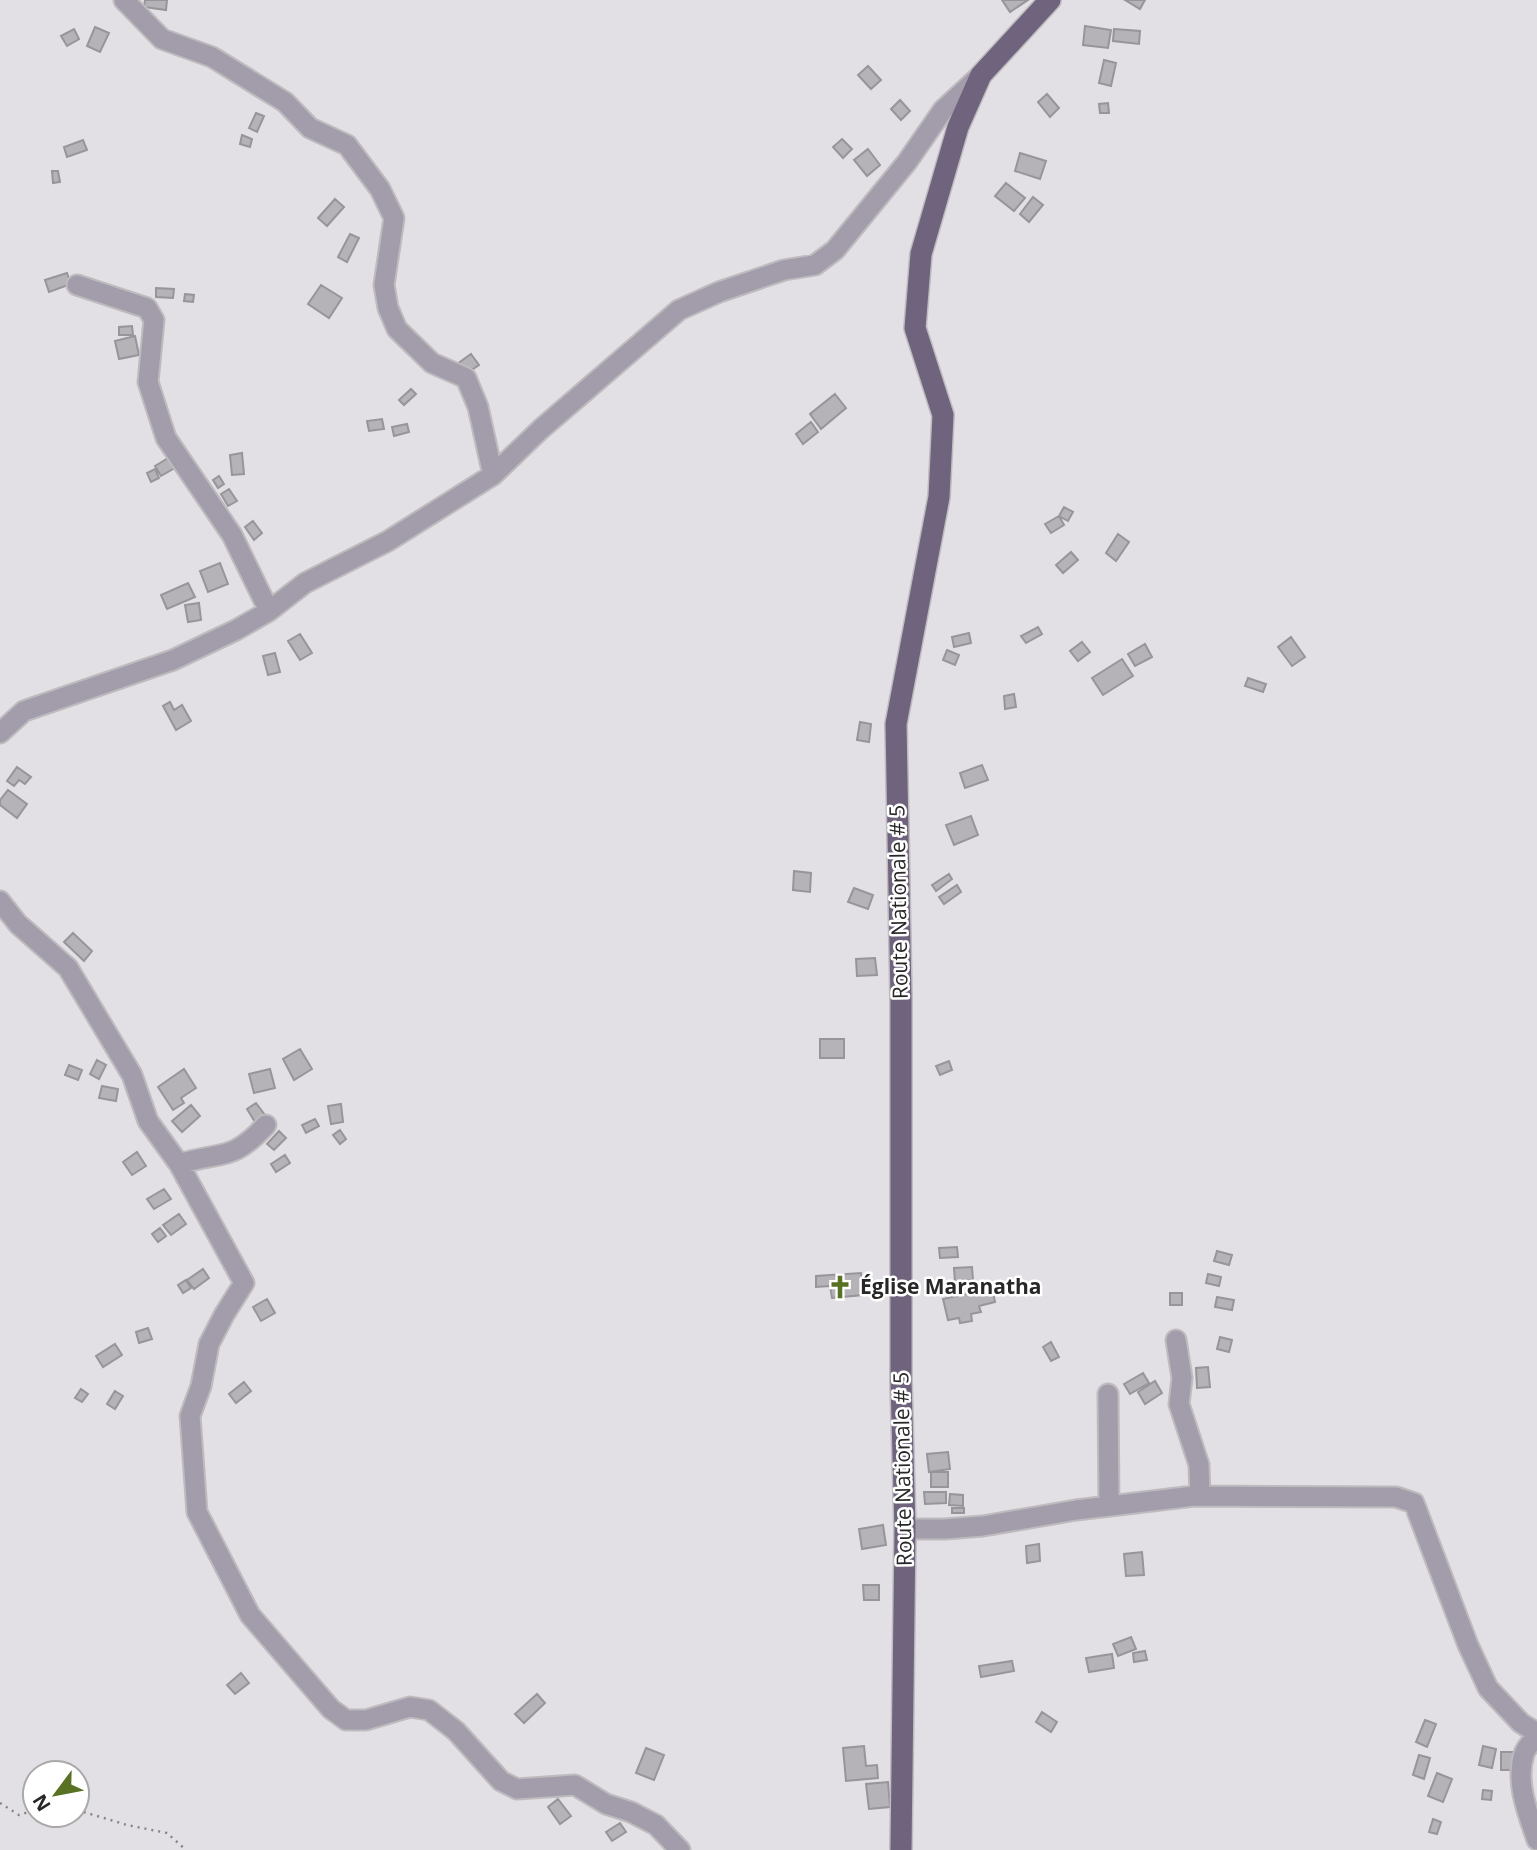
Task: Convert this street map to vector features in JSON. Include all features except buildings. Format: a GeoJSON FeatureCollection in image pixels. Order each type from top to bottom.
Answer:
{"type":"FeatureCollection","features":[{"type":"Feature","properties":{"kind":"main road","name":"Route Nationale # 5"},"geometry":{"type":"LineString","coordinates":[[901,1850],[905,1529],[901,1381],[901,999],[895,724],[939,497],[943,415],[915,328],[921,254],[958,127],[981,75],[1050,0]]}},
{"type":"Feature","properties":{"kind":"street"},"geometry":{"type":"LineString","coordinates":[[124,0],[162,39],[212,57],[285,102],[310,128],[347,145],[363,163],[394,218],[384,285],[388,308],[397,329],[432,363],[466,378],[478,407],[492,475]]}},
{"type":"Feature","properties":{"kind":"street"},"geometry":{"type":"LineString","coordinates":[[0,733],[24,711],[173,660],[236,630],[269,611],[305,583],[388,541],[492,475],[679,310],[719,292],[784,270],[815,265],[835,250],[907,162],[943,110],[981,75]]}},
{"type":"Feature","properties":{"kind":"street"},"geometry":{"type":"LineString","coordinates":[[77,285],[147,308],[153,320],[148,382],[166,438],[232,535],[269,611]]}},
{"type":"Feature","properties":{"kind":"street"},"geometry":{"type":"LineString","coordinates":[[0,901],[18,924],[68,968],[132,1075],[148,1121],[179,1164],[244,1283],[209,1344],[201,1386],[190,1416],[197,1512],[250,1615],[331,1709],[346,1720],[366,1720],[410,1707],[429,1710],[456,1731],[501,1781],[517,1789],[575,1785],[606,1804],[631,1812],[656,1825],[680,1850]]}},
{"type":"Feature","properties":{"kind":"street"},"geometry":{"type":"LineString","coordinates":[[179,1164],[199,1158],[214,1158],[239,1150],[250,1143],[266,1125]]}},
{"type":"Feature","properties":{"kind":"street"},"geometry":{"type":"LineString","coordinates":[[1176,1340],[1182,1378],[1179,1404],[1199,1465],[1200,1496]]}},
{"type":"Feature","properties":{"kind":"street"},"geometry":{"type":"LineString","coordinates":[[1108,1394],[1109,1506]]}},
{"type":"Feature","properties":{"kind":"street"},"geometry":{"type":"LineString","coordinates":[[905,1529],[945,1530],[983,1526],[1109,1506],[1200,1496],[1396,1497],[1414,1503],[1468,1645],[1488,1688],[1521,1723],[1537,1735],[1524,1751],[1521,1772],[1525,1805],[1537,1840]]}},
{"type":"Feature","properties":{"kind":"path"},"geometry":{"type":"LineString","coordinates":[[0,1803],[21,1814]]}},
{"type":"Feature","properties":{"kind":"path"},"geometry":{"type":"LineString","coordinates":[[91,1814],[167,1833],[187,1850]]}},
{"type":"Feature","properties":{"kind":"place","name":"Église Maranatha"},"geometry":{"type":"Point","coordinates":[840,1287]}}]}
